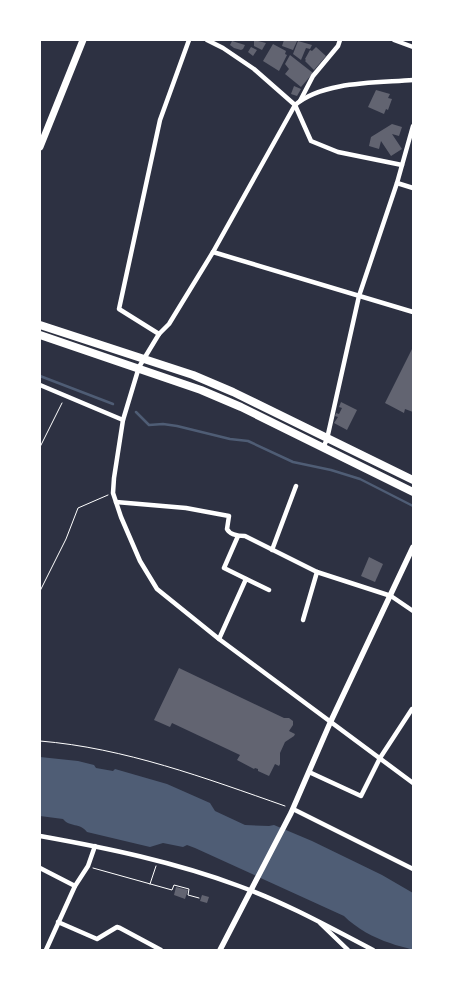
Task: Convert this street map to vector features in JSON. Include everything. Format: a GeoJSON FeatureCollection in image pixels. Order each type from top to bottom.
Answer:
{"type":"FeatureCollection","features":[{"type":"Feature","properties":{"kind":"highway"},"geometry":{"type":"LineString","coordinates":[[40,325],[192,375],[232,392],[413,480]]}},
{"type":"Feature","properties":{"kind":"highway"},"geometry":{"type":"LineString","coordinates":[[40,335],[139,367],[242,407],[413,492]]}},
{"type":"Feature","properties":{"kind":"main road"},"geometry":{"type":"LineString","coordinates":[[40,147],[83,40]]}},
{"type":"Feature","properties":{"kind":"street"},"geometry":{"type":"LineString","coordinates":[[159,334],[118,309],[160,120],[189,40]]}},
{"type":"Feature","properties":{"kind":"street"},"geometry":{"type":"LineString","coordinates":[[207,40],[224,48],[254,69],[297,104],[311,141],[338,152],[402,165]]}},
{"type":"Feature","properties":{"kind":"street"},"geometry":{"type":"LineString","coordinates":[[340,40],[338,46],[313,76],[213,252],[169,324],[159,334],[139,367],[123,420],[114,478],[114,493],[140,561],[157,588],[219,639],[413,783]]}},
{"type":"Feature","properties":{"kind":"street"},"geometry":{"type":"LineString","coordinates":[[394,40],[413,47]]}},
{"type":"Feature","properties":{"kind":"street"},"geometry":{"type":"LineString","coordinates":[[297,104],[311,95],[328,90],[413,80]]}},
{"type":"Feature","properties":{"kind":"street"},"geometry":{"type":"LineString","coordinates":[[323,448],[327,439],[358,296],[397,183],[413,126]]}},
{"type":"Feature","properties":{"kind":"street"},"geometry":{"type":"LineString","coordinates":[[397,183],[413,188]]}},
{"type":"Feature","properties":{"kind":"street"},"geometry":{"type":"LineString","coordinates":[[213,252],[413,312]]}},
{"type":"Feature","properties":{"kind":"street"},"geometry":{"type":"LineString","coordinates":[[40,385],[123,420]]}},
{"type":"Feature","properties":{"kind":"street"},"geometry":{"type":"LineString","coordinates":[[272,550],[296,486]]}},
{"type":"Feature","properties":{"kind":"street"},"geometry":{"type":"LineString","coordinates":[[116,502],[186,508],[229,516],[226,529],[228,532],[238,536],[245,536],[317,572],[391,596],[413,611]]}},
{"type":"Feature","properties":{"kind":"street"},"geometry":{"type":"LineString","coordinates":[[238,536],[224,568],[270,590]]}},
{"type":"Feature","properties":{"kind":"street"},"geometry":{"type":"LineString","coordinates":[[220,950],[292,811],[330,723],[413,547]]}},
{"type":"Feature","properties":{"kind":"street"},"geometry":{"type":"LineString","coordinates":[[302,620],[317,572]]}},
{"type":"Feature","properties":{"kind":"street"},"geometry":{"type":"LineString","coordinates":[[219,639],[246,579]]}},
{"type":"Feature","properties":{"kind":"street"},"geometry":{"type":"LineString","coordinates":[[309,772],[361,796],[380,758],[413,710]]}},
{"type":"Feature","properties":{"kind":"street"},"geometry":{"type":"LineString","coordinates":[[292,811],[413,869]]}},
{"type":"Feature","properties":{"kind":"street"},"geometry":{"type":"LineString","coordinates":[[40,836],[95,846],[158,861],[253,888],[373,950]]}},
{"type":"Feature","properties":{"kind":"street"},"geometry":{"type":"LineString","coordinates":[[46,950],[75,886],[88,866],[95,846]]}},
{"type":"Feature","properties":{"kind":"street"},"geometry":{"type":"LineString","coordinates":[[40,868],[75,886]]}},
{"type":"Feature","properties":{"kind":"street"},"geometry":{"type":"LineString","coordinates":[[317,920],[348,950]]}},
{"type":"Feature","properties":{"kind":"street"},"geometry":{"type":"LineString","coordinates":[[58,922],[97,939],[117,927],[161,950]]}},
{"type":"Feature","properties":{"kind":"path"},"geometry":{"type":"LineString","coordinates":[[40,447],[66,396]]}},
{"type":"Feature","properties":{"kind":"path"},"geometry":{"type":"LineString","coordinates":[[40,591],[66,539],[78,508],[114,493]]}},
{"type":"Feature","properties":{"kind":"path"},"geometry":{"type":"LineString","coordinates":[[40,741],[122,755],[176,769],[292,811]]}},
{"type":"Feature","properties":{"kind":"path"},"geometry":{"type":"LineString","coordinates":[[150,884],[158,861]]}},
{"type":"Feature","properties":{"kind":"path"},"geometry":{"type":"LineString","coordinates":[[88,866],[172,890],[174,885],[190,889],[188,895],[199,898]]}},
{"type":"Feature","properties":{"kind":"water"},"geometry":{"type":"Polygon","coordinates":[[[40,757],[78,761],[94,765],[96,768],[113,771],[115,769],[167,784],[210,803],[215,811],[245,825],[274,825],[382,875],[413,893],[413,950],[378,938],[344,916],[187,845],[183,847],[163,843],[150,847],[87,832],[82,827],[68,823],[63,819],[40,816],[40,757]]]}},
{"type":"Feature","properties":{"kind":"building"},"geometry":{"type":"Polygon","coordinates":[[[254,40],[266,43],[262,50],[254,46],[254,40]]]}},
{"type":"Feature","properties":{"kind":"building"},"geometry":{"type":"Polygon","coordinates":[[[284,40],[297,41],[293,50],[282,46],[284,40]]]}},
{"type":"Feature","properties":{"kind":"building"},"geometry":{"type":"Polygon","coordinates":[[[232,41],[245,45],[243,49],[234,48],[230,45],[232,41]]]}},
{"type":"Feature","properties":{"kind":"building"},"geometry":{"type":"Polygon","coordinates":[[[298,41],[312,45],[310,49],[306,48],[301,60],[293,54],[298,41]]]}},
{"type":"Feature","properties":{"kind":"building"},"geometry":{"type":"Polygon","coordinates":[[[273,44],[286,51],[285,54],[287,55],[279,71],[263,61],[273,44]]]}},
{"type":"Feature","properties":{"kind":"building"},"geometry":{"type":"Polygon","coordinates":[[[251,47],[257,50],[253,56],[248,52],[251,47]]]}},
{"type":"Feature","properties":{"kind":"building"},"geometry":{"type":"Polygon","coordinates":[[[316,47],[326,56],[314,70],[305,59],[310,50],[312,51],[316,47]]]}},
{"type":"Feature","properties":{"kind":"building"},"geometry":{"type":"Polygon","coordinates":[[[290,55],[313,73],[301,87],[285,74],[289,69],[285,64],[290,55]]]}},
{"type":"Feature","properties":{"kind":"building"},"geometry":{"type":"Polygon","coordinates":[[[294,86],[301,89],[297,96],[291,94],[294,86]]]}},
{"type":"Feature","properties":{"kind":"building"},"geometry":{"type":"Polygon","coordinates":[[[376,90],[390,94],[388,98],[392,99],[388,110],[386,109],[384,114],[368,107],[376,90]]]}},
{"type":"Feature","properties":{"kind":"building"},"geometry":{"type":"Polygon","coordinates":[[[392,124],[402,127],[399,136],[392,134],[402,149],[391,156],[381,141],[379,149],[369,146],[371,137],[392,124]]]}},
{"type":"Feature","properties":{"kind":"building"},"geometry":{"type":"Polygon","coordinates":[[[413,347],[413,412],[405,409],[404,413],[385,403],[413,347]]]}},
{"type":"Feature","properties":{"kind":"building"},"geometry":{"type":"Polygon","coordinates":[[[341,402],[357,410],[347,430],[334,423],[338,417],[335,416],[336,413],[339,414],[342,408],[339,407],[341,402]]]}},
{"type":"Feature","properties":{"kind":"building"},"geometry":{"type":"Polygon","coordinates":[[[369,557],[383,564],[375,582],[361,576],[369,557]]]}},
{"type":"Feature","properties":{"kind":"building"},"geometry":{"type":"Polygon","coordinates":[[[179,668],[293,721],[289,731],[295,734],[285,742],[280,753],[280,764],[279,766],[275,764],[269,776],[237,760],[240,755],[172,723],[170,727],[154,720],[179,668]]]}},
{"type":"Feature","properties":{"kind":"building"},"geometry":{"type":"Polygon","coordinates":[[[176,887],[188,890],[185,899],[174,895],[176,887]]]}},
{"type":"Feature","properties":{"kind":"building"},"geometry":{"type":"Polygon","coordinates":[[[202,895],[209,897],[207,903],[200,901],[202,895]]]}},
{"type":"Feature","properties":{"kind":"waterway"},"geometry":{"type":"LineString","coordinates":[[40,376],[113,404]]}},
{"type":"Feature","properties":{"kind":"waterway"},"geometry":{"type":"LineString","coordinates":[[136,412],[149,425],[177,426],[230,439],[248,441],[293,462],[331,470],[360,479],[413,506]]}}]}
